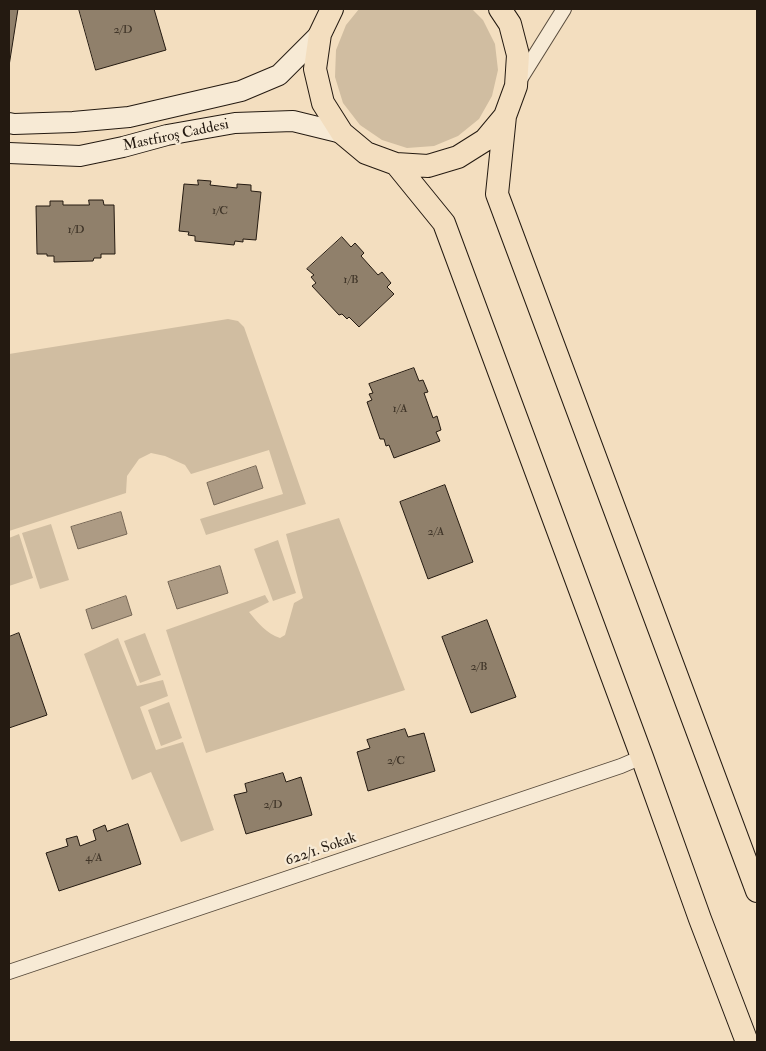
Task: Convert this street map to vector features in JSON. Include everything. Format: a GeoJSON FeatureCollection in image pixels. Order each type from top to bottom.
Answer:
{"type":"FeatureCollection","features":[{"type":"Feature","properties":{"kind":"main road"},"geometry":{"type":"LineString","coordinates":[[332,9],[320,34],[315,69],[323,103],[342,133],[366,153],[396,164],[428,166],[458,157],[485,140],[505,116]]}},
{"type":"Feature","properties":{"kind":"main road"},"geometry":{"type":"LineString","coordinates":[[500,9],[510,24],[518,54],[516,86],[505,116],[497,194],[757,891]]}},
{"type":"Feature","properties":{"kind":"main road","name":"Mastfıroş Caddesi"},"geometry":{"type":"LineString","coordinates":[[9,123],[73,122],[129,117],[241,91],[279,75],[320,34]]}},
{"type":"Feature","properties":{"kind":"main road","name":"Mastfıroş Caddesi"},"geometry":{"type":"LineString","coordinates":[[9,153],[80,156],[167,135],[235,123],[293,120],[342,133]]}},
{"type":"Feature","properties":{"kind":"main road"},"geometry":{"type":"LineString","coordinates":[[396,164],[444,223],[747,1042]]}},
{"type":"Feature","properties":{"kind":"street"},"geometry":{"type":"LineString","coordinates":[[516,86],[564,9]]}},
{"type":"Feature","properties":{"kind":"street","name":"622/1. Sokak"},"geometry":{"type":"LineString","coordinates":[[9,972],[612,769],[642,757]]}},
{"type":"Feature","properties":{"kind":"shaded area"},"geometry":{"type":"Polygon","coordinates":[[[359,9],[472,9],[483,20],[495,44],[498,70],[492,96],[479,119],[458,136],[434,146],[407,148],[382,140],[360,125],[343,103],[335,77],[336,50],[346,25],[359,9]]]}},
{"type":"Feature","properties":{"kind":"shaded area"},"geometry":{"type":"Polygon","coordinates":[[[228,319],[238,321],[244,327],[306,504],[206,535],[200,519],[283,494],[269,450],[191,474],[185,465],[165,456],[151,453],[139,459],[127,476],[126,493],[9,531],[9,354],[228,319]]]}},
{"type":"Feature","properties":{"kind":"shaded area"},"geometry":{"type":"Polygon","coordinates":[[[256,466],[263,488],[214,505],[207,483],[256,466]]]}},
{"type":"Feature","properties":{"kind":"shaded area"},"geometry":{"type":"Polygon","coordinates":[[[121,512],[127,534],[78,549],[71,527],[121,512]]]}},
{"type":"Feature","properties":{"kind":"shaded area"},"geometry":{"type":"Polygon","coordinates":[[[339,518],[405,690],[206,753],[166,630],[265,595],[269,602],[249,612],[266,630],[280,638],[285,635],[294,603],[303,598],[286,534],[339,518]]]}},
{"type":"Feature","properties":{"kind":"shaded area"},"geometry":{"type":"Polygon","coordinates":[[[51,524],[69,580],[40,589],[22,533],[51,524]]]}},
{"type":"Feature","properties":{"kind":"shaded area"},"geometry":{"type":"Polygon","coordinates":[[[19,534],[33,578],[9,586],[9,538],[19,534]]]}},
{"type":"Feature","properties":{"kind":"shaded area"},"geometry":{"type":"Polygon","coordinates":[[[278,540],[296,593],[273,601],[254,549],[278,540]]]}},
{"type":"Feature","properties":{"kind":"shaded area"},"geometry":{"type":"Polygon","coordinates":[[[220,566],[228,593],[177,609],[168,582],[220,566]]]}},
{"type":"Feature","properties":{"kind":"shaded area"},"geometry":{"type":"Polygon","coordinates":[[[126,596],[132,615],[92,629],[86,610],[126,596]]]}},
{"type":"Feature","properties":{"kind":"shaded area"},"geometry":{"type":"Polygon","coordinates":[[[145,633],[161,675],[140,683],[124,641],[145,633]]]}},
{"type":"Feature","properties":{"kind":"shaded area"},"geometry":{"type":"Polygon","coordinates":[[[118,638],[137,686],[163,680],[168,696],[140,707],[156,750],[183,742],[214,830],[181,842],[151,772],[132,780],[84,654],[118,638]]]}},
{"type":"Feature","properties":{"kind":"shaded area"},"geometry":{"type":"Polygon","coordinates":[[[169,702],[182,738],[161,746],[148,710],[169,702]]]}},
{"type":"Feature","properties":{"kind":"building"},"geometry":{"type":"Polygon","coordinates":[[[9,9],[18,9],[9,66],[9,9]]]}},
{"type":"Feature","properties":{"kind":"building"},"geometry":{"type":"Polygon","coordinates":[[[79,9],[154,9],[166,50],[96,70],[79,9]]]}},
{"type":"Feature","properties":{"kind":"building"},"geometry":{"type":"Polygon","coordinates":[[[198,180],[211,181],[210,185],[237,188],[237,184],[251,185],[251,191],[261,192],[256,240],[243,239],[243,242],[235,241],[234,245],[195,241],[195,236],[188,235],[189,232],[179,231],[184,184],[198,185],[198,180]]]}},
{"type":"Feature","properties":{"kind":"building"},"geometry":{"type":"Polygon","coordinates":[[[89,200],[103,200],[104,205],[114,205],[115,254],[101,254],[101,258],[94,258],[93,261],[54,262],[54,256],[37,254],[36,206],[50,206],[50,201],[63,201],[63,205],[89,205],[89,200]]]}},
{"type":"Feature","properties":{"kind":"building"},"geometry":{"type":"Polygon","coordinates":[[[342,237],[351,247],[355,243],[364,253],[361,256],[378,275],[382,272],[391,283],[387,287],[394,294],[359,327],[349,317],[347,319],[342,314],[339,315],[312,286],[316,283],[311,277],[314,275],[307,269],[342,237]]]}},
{"type":"Feature","properties":{"kind":"building"},"geometry":{"type":"Polygon","coordinates":[[[414,368],[419,381],[423,380],[428,392],[424,393],[433,418],[437,416],[441,430],[436,432],[440,441],[394,458],[389,445],[386,446],[384,439],[380,439],[367,402],[372,400],[369,394],[373,393],[369,384],[414,368]]]}},
{"type":"Feature","properties":{"kind":"building"},"geometry":{"type":"Polygon","coordinates":[[[445,485],[473,562],[428,579],[400,502],[445,485]]]}},
{"type":"Feature","properties":{"kind":"building"},"geometry":{"type":"Polygon","coordinates":[[[487,620],[516,697],[471,713],[442,637],[487,620]]]}},
{"type":"Feature","properties":{"kind":"building"},"geometry":{"type":"Polygon","coordinates":[[[19,633],[47,715],[9,728],[9,637],[19,633]]]}},
{"type":"Feature","properties":{"kind":"building"},"geometry":{"type":"Polygon","coordinates":[[[405,729],[408,737],[424,733],[435,771],[368,791],[357,752],[370,748],[367,740],[405,729]]]}},
{"type":"Feature","properties":{"kind":"building"},"geometry":{"type":"Polygon","coordinates":[[[283,773],[286,782],[301,777],[312,815],[246,834],[234,795],[247,792],[245,784],[283,773]]]}},
{"type":"Feature","properties":{"kind":"building"},"geometry":{"type":"Polygon","coordinates":[[[128,824],[141,864],[59,891],[46,853],[68,846],[66,839],[77,836],[80,846],[96,840],[93,830],[105,825],[107,831],[128,824]]]}}]}
